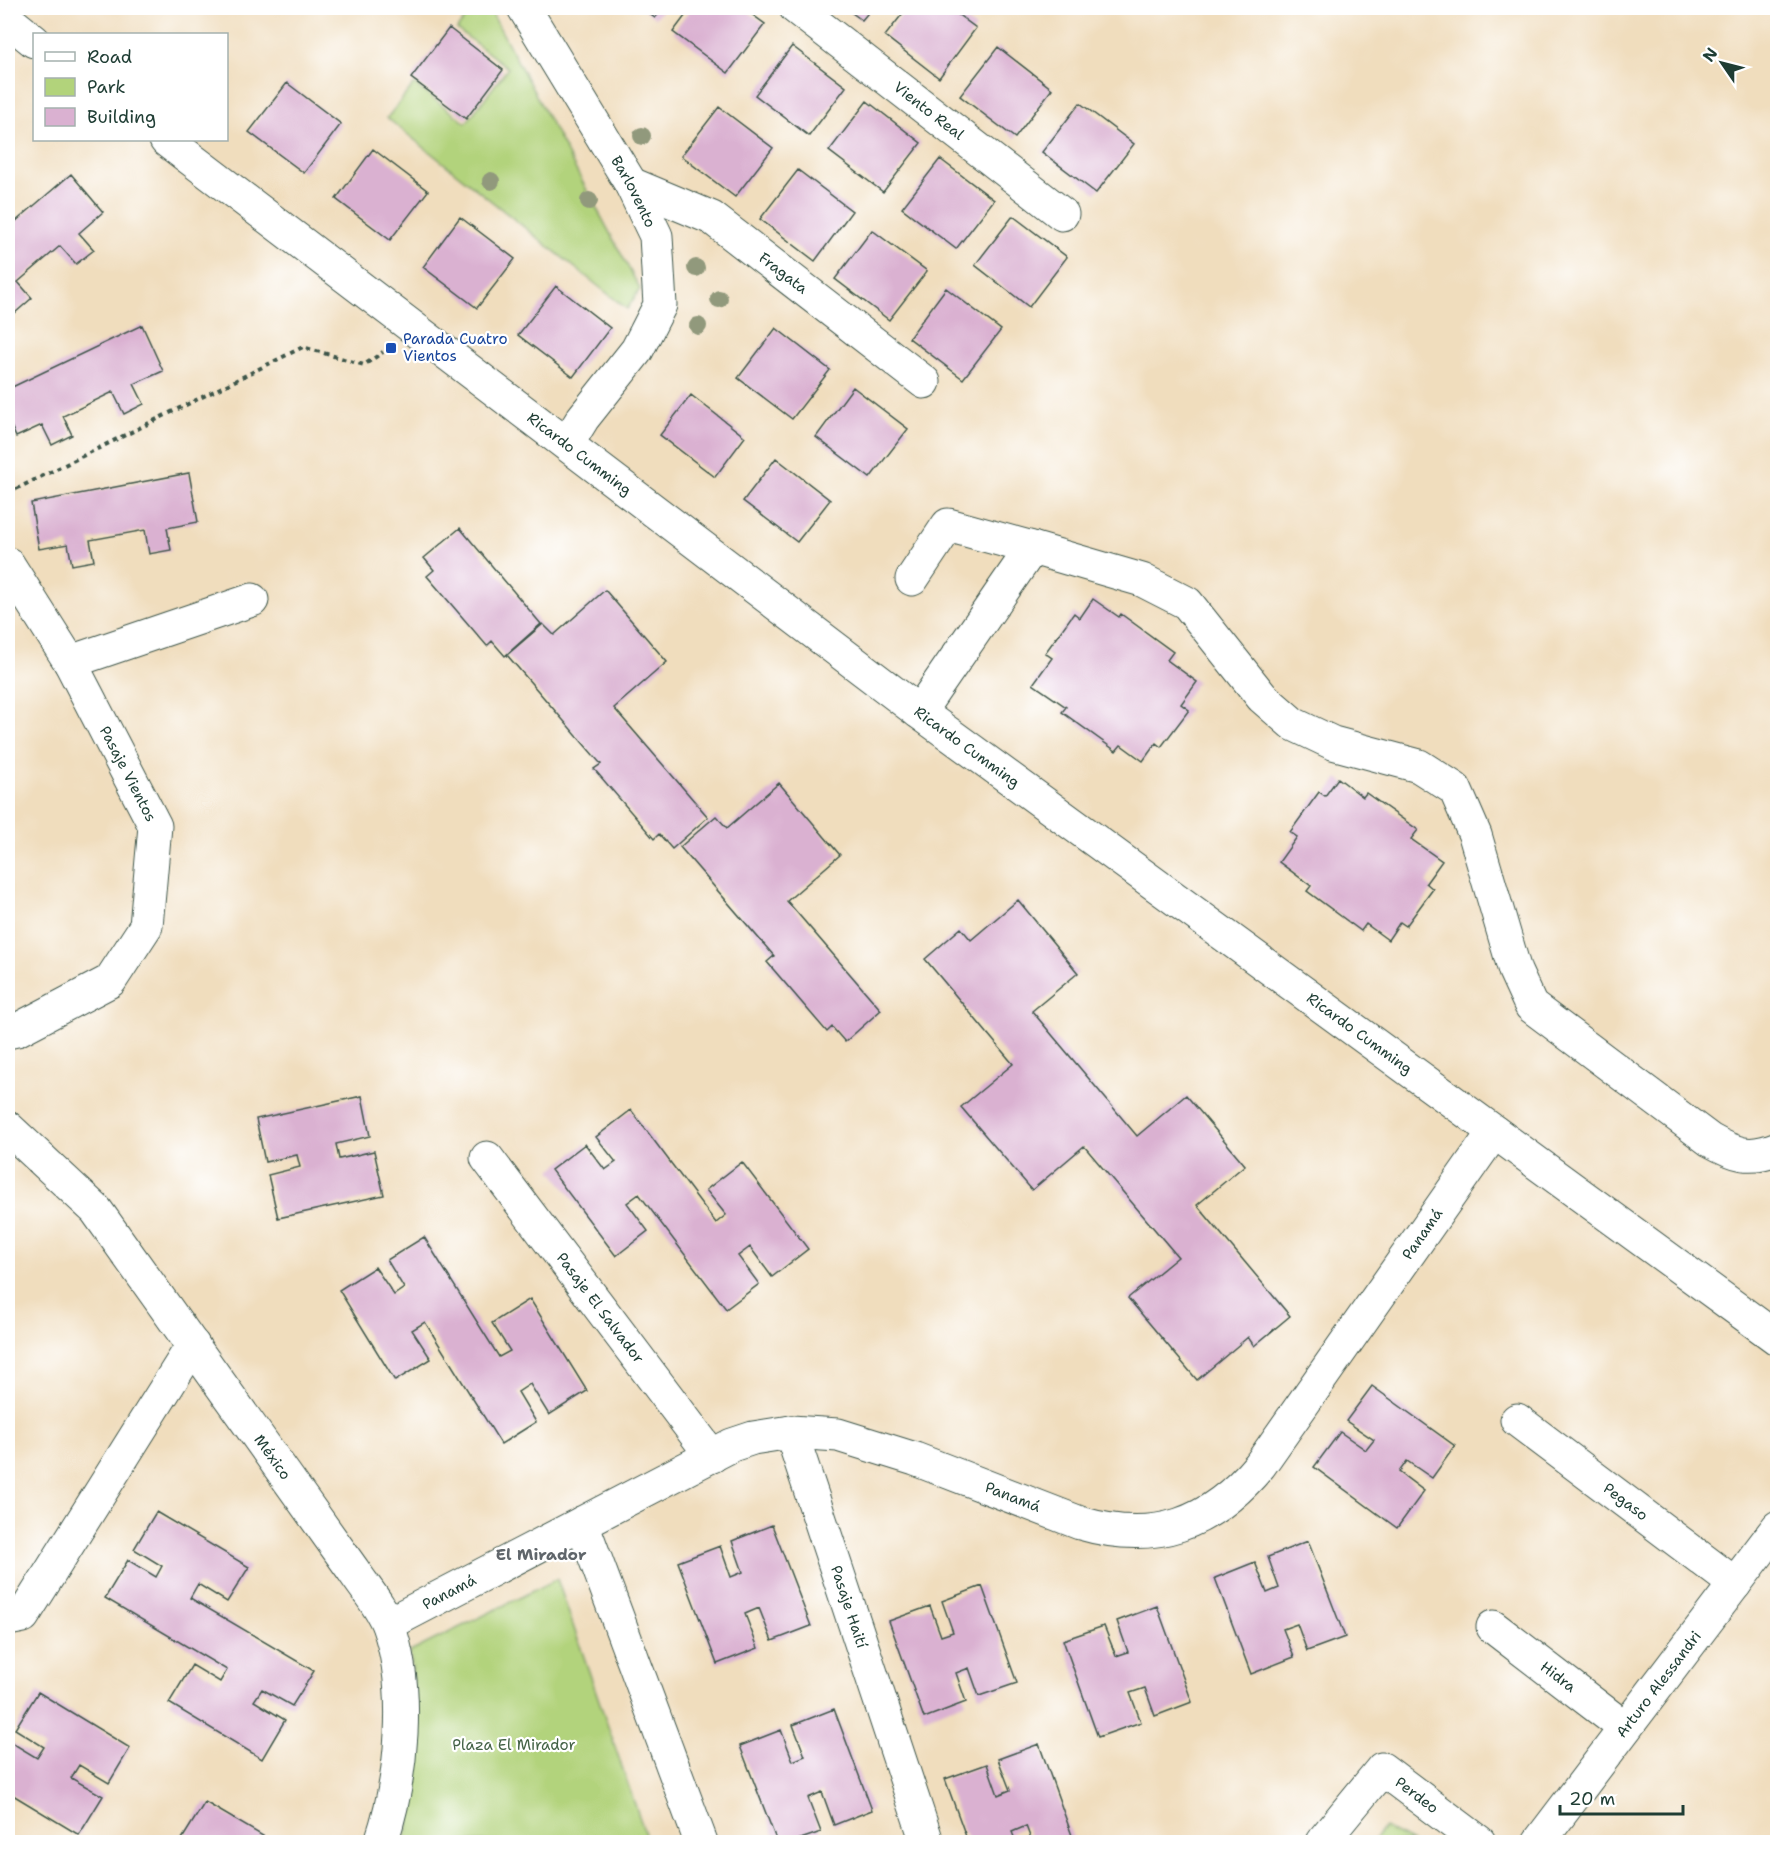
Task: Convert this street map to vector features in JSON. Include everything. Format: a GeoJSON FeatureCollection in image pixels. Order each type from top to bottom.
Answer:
{"type":"FeatureCollection","features":[{"type":"Feature","properties":{"kind":"street","name":"Barlovento"},"geometry":{"type":"LineString","coordinates":[[524,8],[631,184],[656,236],[660,305],[637,350],[583,418],[567,444]]}},
{"type":"Feature","properties":{"kind":"street","name":"Viento Real"},"geometry":{"type":"LineString","coordinates":[[796,8],[1062,214]]}},
{"type":"Feature","properties":{"kind":"street"},"geometry":{"type":"LineString","coordinates":[[8,20],[33,40]]}},
{"type":"Feature","properties":{"kind":"street","name":"Ricardo Cumming"},"geometry":{"type":"LineString","coordinates":[[167,141],[919,712],[1778,1340]]}},
{"type":"Feature","properties":{"kind":"street","name":"Fragata"},"geometry":{"type":"LineString","coordinates":[[631,184],[712,218],[924,382]]}},
{"type":"Feature","properties":{"kind":"street"},"geometry":{"type":"LineString","coordinates":[[912,579],[948,525],[1142,580],[1186,603],[1262,698],[1293,724],[1333,742],[1419,766],[1455,789],[1475,835],[1515,971],[1531,1006],[1710,1140],[1732,1153],[1760,1155],[1778,1148]]}},
{"type":"Feature","properties":{"kind":"street"},"geometry":{"type":"LineString","coordinates":[[919,712],[1032,548]]}},
{"type":"Feature","properties":{"kind":"street","name":"Pasaje Vientos"},"geometry":{"type":"LineString","coordinates":[[8,564],[70,662],[155,826],[146,926],[110,981],[17,1030],[8,1032]]}},
{"type":"Feature","properties":{"kind":"street"},"geometry":{"type":"LineString","coordinates":[[70,662],[252,600]]}},
{"type":"Feature","properties":{"kind":"street","name":"México"},"geometry":{"type":"LineString","coordinates":[[8,1128],[96,1210],[354,1570],[388,1623],[396,1663],[400,1743],[392,1803],[381,1842]]}},
{"type":"Feature","properties":{"kind":"street","name":"Panamá"},"geometry":{"type":"LineString","coordinates":[[388,1623],[712,1456],[753,1438],[791,1432],[837,1435],[915,1459],[1080,1524],[1104,1530],[1130,1533],[1156,1531],[1181,1525],[1226,1501],[1260,1465],[1494,1132]]}},
{"type":"Feature","properties":{"kind":"street","name":"Pasaje El Salvador"},"geometry":{"type":"LineString","coordinates":[[487,1158],[712,1456]]}},
{"type":"Feature","properties":{"kind":"street"},"geometry":{"type":"LineString","coordinates":[[8,1619],[23,1616],[193,1345]]}},
{"type":"Feature","properties":{"kind":"street","name":"Pegaso"},"geometry":{"type":"LineString","coordinates":[[1517,1420],[1735,1584]]}},
{"type":"Feature","properties":{"kind":"street","name":"Pasaje Haití"},"geometry":{"type":"LineString","coordinates":[[791,1432],[927,1842]]}},
{"type":"Feature","properties":{"kind":"street"},"geometry":{"type":"LineString","coordinates":[[582,1523],[701,1842]]}},
{"type":"Feature","properties":{"kind":"street","name":"Arturo Alessandri"},"geometry":{"type":"LineString","coordinates":[[1539,1842],[1778,1527]]}},
{"type":"Feature","properties":{"kind":"street","name":"Hidra"},"geometry":{"type":"LineString","coordinates":[[1492,1627],[1625,1728]]}},
{"type":"Feature","properties":{"kind":"street","name":"Perdeo"},"geometry":{"type":"LineString","coordinates":[[1322,1842],[1382,1769],[1479,1842]]}},
{"type":"Feature","properties":{"kind":"path"},"geometry":{"type":"LineString","coordinates":[[8,493],[303,347],[364,365],[415,329]]}},
{"type":"Feature","properties":{"kind":"green space"},"geometry":{"type":"Polygon","coordinates":[[[473,8],[489,8],[640,289],[627,309],[387,118],[414,84],[466,123],[508,68],[457,29],[473,8]]]}},
{"type":"Feature","properties":{"kind":"green space","name":"Plaza El Mirador"},"geometry":{"type":"Polygon","coordinates":[[[557,1579],[648,1842],[403,1842],[408,1828],[421,1751],[410,1652],[557,1579]]]}},
{"type":"Feature","properties":{"kind":"green space"},"geometry":{"type":"Polygon","coordinates":[[[1384,1828],[1413,1842],[1372,1842],[1384,1828]]]}},
{"type":"Feature","properties":{"kind":"building"},"geometry":{"type":"Polygon","coordinates":[[[641,8],[664,8],[655,18],[641,8]]]}},
{"type":"Feature","properties":{"kind":"building"},"geometry":{"type":"Polygon","coordinates":[[[691,8],[743,8],[765,24],[728,73],[673,32],[691,8]]]}},
{"type":"Feature","properties":{"kind":"building"},"geometry":{"type":"Polygon","coordinates":[[[845,8],[872,8],[862,20],[845,8]]]}},
{"type":"Feature","properties":{"kind":"building"},"geometry":{"type":"Polygon","coordinates":[[[907,8],[949,8],[976,28],[939,78],[885,36],[907,8]]]}},
{"type":"Feature","properties":{"kind":"building"},"geometry":{"type":"Polygon","coordinates":[[[449,28],[503,70],[466,119],[411,78],[449,28]]]}},
{"type":"Feature","properties":{"kind":"building"},"geometry":{"type":"Polygon","coordinates":[[[792,46],[846,87],[809,136],[755,95],[792,46]]]}},
{"type":"Feature","properties":{"kind":"building"},"geometry":{"type":"Polygon","coordinates":[[[998,47],[1052,89],[1015,138],[960,96],[998,47]]]}},
{"type":"Feature","properties":{"kind":"building"},"geometry":{"type":"Polygon","coordinates":[[[287,83],[341,124],[304,173],[249,132],[287,83]]]}},
{"type":"Feature","properties":{"kind":"building"},"geometry":{"type":"Polygon","coordinates":[[[867,101],[921,143],[883,192],[829,151],[867,101]]]}},
{"type":"Feature","properties":{"kind":"building"},"geometry":{"type":"Polygon","coordinates":[[[1080,103],[1134,144],[1096,193],[1042,152],[1080,103]]]}},
{"type":"Feature","properties":{"kind":"building"},"geometry":{"type":"Polygon","coordinates":[[[719,107],[773,148],[735,197],[681,156],[719,107]]]}},
{"type":"Feature","properties":{"kind":"building"},"geometry":{"type":"Polygon","coordinates":[[[373,149],[428,191],[390,240],[336,199],[373,149]]]}},
{"type":"Feature","properties":{"kind":"building"},"geometry":{"type":"Polygon","coordinates":[[[940,159],[994,200],[956,249],[902,208],[940,159]]]}},
{"type":"Feature","properties":{"kind":"building"},"geometry":{"type":"Polygon","coordinates":[[[798,170],[852,211],[815,261],[760,219],[798,170]]]}},
{"type":"Feature","properties":{"kind":"building"},"geometry":{"type":"Polygon","coordinates":[[[71,174],[103,212],[79,233],[94,250],[76,264],[60,246],[18,282],[32,298],[15,313],[8,304],[8,228],[71,174]]]}},
{"type":"Feature","properties":{"kind":"building"},"geometry":{"type":"Polygon","coordinates":[[[1013,216],[1067,257],[1029,307],[975,265],[1013,216]]]}},
{"type":"Feature","properties":{"kind":"building"},"geometry":{"type":"Polygon","coordinates":[[[460,217],[515,259],[477,308],[423,267],[460,217]]]}},
{"type":"Feature","properties":{"kind":"building"},"geometry":{"type":"Polygon","coordinates":[[[872,230],[927,271],[889,320],[835,279],[872,230]]]}},
{"type":"Feature","properties":{"kind":"building"},"geometry":{"type":"Polygon","coordinates":[[[556,286],[610,328],[573,377],[518,335],[556,286]]]}},
{"type":"Feature","properties":{"kind":"building"},"geometry":{"type":"Polygon","coordinates":[[[946,288],[1001,330],[963,379],[909,338],[946,288]]]}},
{"type":"Feature","properties":{"kind":"building"},"geometry":{"type":"Polygon","coordinates":[[[142,325],[163,371],[134,384],[144,404],[124,414],[113,392],[63,416],[72,435],[52,445],[42,425],[16,437],[8,419],[8,389],[142,325]]]}},
{"type":"Feature","properties":{"kind":"building"},"geometry":{"type":"Polygon","coordinates":[[[776,328],[830,370],[792,419],[738,378],[776,328]]]}},
{"type":"Feature","properties":{"kind":"building"},"geometry":{"type":"Polygon","coordinates":[[[853,387],[908,429],[870,478],[816,437],[853,387]]]}},
{"type":"Feature","properties":{"kind":"building"},"geometry":{"type":"Polygon","coordinates":[[[691,395],[745,437],[715,477],[660,435],[691,395]]]}},
{"type":"Feature","properties":{"kind":"building"},"geometry":{"type":"Polygon","coordinates":[[[776,458],[830,500],[797,542],[743,501],[776,458]]]}},
{"type":"Feature","properties":{"kind":"building"},"geometry":{"type":"Polygon","coordinates":[[[189,473],[198,522],[167,528],[171,550],[149,554],[145,530],[90,540],[94,561],[72,565],[68,544],[39,549],[31,503],[189,473]]]}},
{"type":"Feature","properties":{"kind":"building"},"geometry":{"type":"Polygon","coordinates":[[[460,528],[541,624],[505,656],[492,641],[487,646],[427,576],[434,570],[424,558],[460,528]]]}},
{"type":"Feature","properties":{"kind":"building"},"geometry":{"type":"Polygon","coordinates":[[[605,590],[667,662],[614,708],[708,817],[672,849],[659,834],[654,839],[594,769],[601,764],[507,655],[543,624],[554,635],[605,590]]]}},
{"type":"Feature","properties":{"kind":"building"},"geometry":{"type":"Polygon","coordinates":[[[1093,599],[1119,617],[1121,614],[1173,652],[1167,660],[1197,682],[1181,704],[1189,710],[1161,747],[1156,743],[1143,761],[1121,745],[1116,751],[1062,712],[1066,707],[1033,684],[1052,658],[1045,653],[1074,613],[1080,618],[1093,599]]]}},
{"type":"Feature","properties":{"kind":"building"},"geometry":{"type":"Polygon","coordinates":[[[1338,778],[1363,797],[1366,793],[1418,830],[1411,839],[1442,861],[1426,883],[1433,889],[1406,926],[1400,922],[1388,940],[1366,924],[1361,931],[1307,891],[1311,886],[1279,862],[1297,837],[1290,832],[1319,792],[1325,796],[1338,778]]]}},
{"type":"Feature","properties":{"kind":"building"},"geometry":{"type":"Polygon","coordinates":[[[779,783],[840,855],[787,901],[881,1010],[845,1042],[832,1027],[827,1032],[767,962],[774,956],[680,847],[716,816],[727,828],[779,783]]]}},
{"type":"Feature","properties":{"kind":"building"},"geometry":{"type":"Polygon","coordinates":[[[1018,900],[1078,973],[1032,1011],[1137,1136],[1186,1095],[1245,1165],[1197,1205],[1290,1316],[1254,1346],[1248,1337],[1197,1380],[1128,1298],[1178,1257],[1084,1146],[1032,1190],[961,1107],[1013,1064],[925,959],[961,928],[971,940],[1018,900]]]}},
{"type":"Feature","properties":{"kind":"building"},"geometry":{"type":"Polygon","coordinates":[[[362,1096],[370,1136],[336,1144],[339,1159],[374,1151],[384,1195],[278,1218],[268,1175],[300,1167],[297,1155],[265,1162],[256,1119],[362,1096]]]}},
{"type":"Feature","properties":{"kind":"building"},"geometry":{"type":"Polygon","coordinates":[[[631,1110],[716,1223],[726,1215],[706,1190],[742,1162],[808,1249],[772,1277],[750,1247],[738,1256],[759,1284],[726,1309],[639,1194],[627,1203],[648,1231],[616,1256],[551,1170],[585,1144],[605,1170],[616,1162],[596,1137],[631,1110]]]}},
{"type":"Feature","properties":{"kind":"building"},"geometry":{"type":"Polygon","coordinates":[[[424,1237],[499,1357],[510,1351],[492,1323],[530,1299],[587,1391],[549,1415],[530,1384],[518,1392],[536,1422],[501,1444],[425,1322],[412,1330],[431,1359],[395,1381],[339,1290],[375,1267],[394,1295],[404,1288],[387,1260],[424,1237]]]}},
{"type":"Feature","properties":{"kind":"building"},"geometry":{"type":"Polygon","coordinates":[[[1372,1386],[1455,1446],[1432,1478],[1407,1461],[1399,1472],[1424,1491],[1397,1528],[1314,1467],[1340,1432],[1366,1450],[1374,1440],[1346,1421],[1372,1386]]]}},
{"type":"Feature","properties":{"kind":"building"},"geometry":{"type":"Polygon","coordinates":[[[156,1512],[249,1567],[227,1602],[198,1584],[190,1598],[314,1671],[292,1706],[262,1689],[254,1701],[285,1720],[262,1759],[169,1703],[192,1665],[220,1682],[227,1670],[105,1598],[128,1560],[156,1577],[162,1566],[134,1549],[156,1512]]]}},
{"type":"Feature","properties":{"kind":"building"},"geometry":{"type":"Polygon","coordinates":[[[772,1525],[811,1626],[772,1641],[759,1608],[745,1614],[758,1648],[717,1664],[678,1562],[720,1546],[731,1577],[743,1572],[732,1541],[772,1525]]]}},
{"type":"Feature","properties":{"kind":"building"},"geometry":{"type":"Polygon","coordinates":[[[1308,1541],[1345,1637],[1307,1651],[1297,1624],[1283,1629],[1294,1657],[1251,1674],[1215,1578],[1255,1562],[1267,1593],[1279,1588],[1268,1557],[1308,1541]]]}},
{"type":"Feature","properties":{"kind":"building"},"geometry":{"type":"Polygon","coordinates":[[[982,1586],[1017,1683],[979,1696],[969,1668],[956,1673],[966,1702],[924,1718],[889,1621],[930,1606],[941,1636],[953,1632],[942,1601],[982,1586]]]}},
{"type":"Feature","properties":{"kind":"building"},"geometry":{"type":"Polygon","coordinates":[[[1157,1606],[1192,1702],[1155,1716],[1145,1688],[1130,1693],[1141,1722],[1098,1737],[1063,1640],[1104,1626],[1116,1656],[1128,1652],[1117,1621],[1157,1606]]]}},
{"type":"Feature","properties":{"kind":"building"},"geometry":{"type":"Polygon","coordinates":[[[38,1692],[130,1748],[109,1783],[79,1765],[71,1778],[103,1796],[79,1835],[8,1792],[9,1741],[37,1758],[44,1747],[15,1729],[38,1692]]]}},
{"type":"Feature","properties":{"kind":"building"},"geometry":{"type":"Polygon","coordinates":[[[834,1709],[872,1810],[834,1825],[822,1792],[808,1798],[821,1832],[792,1842],[777,1842],[740,1746],[781,1730],[793,1761],[805,1756],[793,1725],[834,1709]]]}},
{"type":"Feature","properties":{"kind":"building"},"geometry":{"type":"Polygon","coordinates":[[[1039,1744],[1074,1841],[1032,1842],[1026,1826],[1012,1832],[1016,1842],[968,1842],[945,1779],[987,1764],[998,1795],[1010,1790],[998,1759],[1039,1744]]]}},
{"type":"Feature","properties":{"kind":"building"},"geometry":{"type":"Polygon","coordinates":[[[205,1802],[273,1842],[188,1842],[182,1839],[205,1802]]]}},
{"type":"Feature","properties":{"kind":"place","name":"Parada Cuatro Vientos"},"geometry":{"type":"Point","coordinates":[391,348]}},
{"type":"Feature","properties":{"kind":"district","name":"El Mirador"},"geometry":{"type":"Point","coordinates":[541,1554]}}]}
